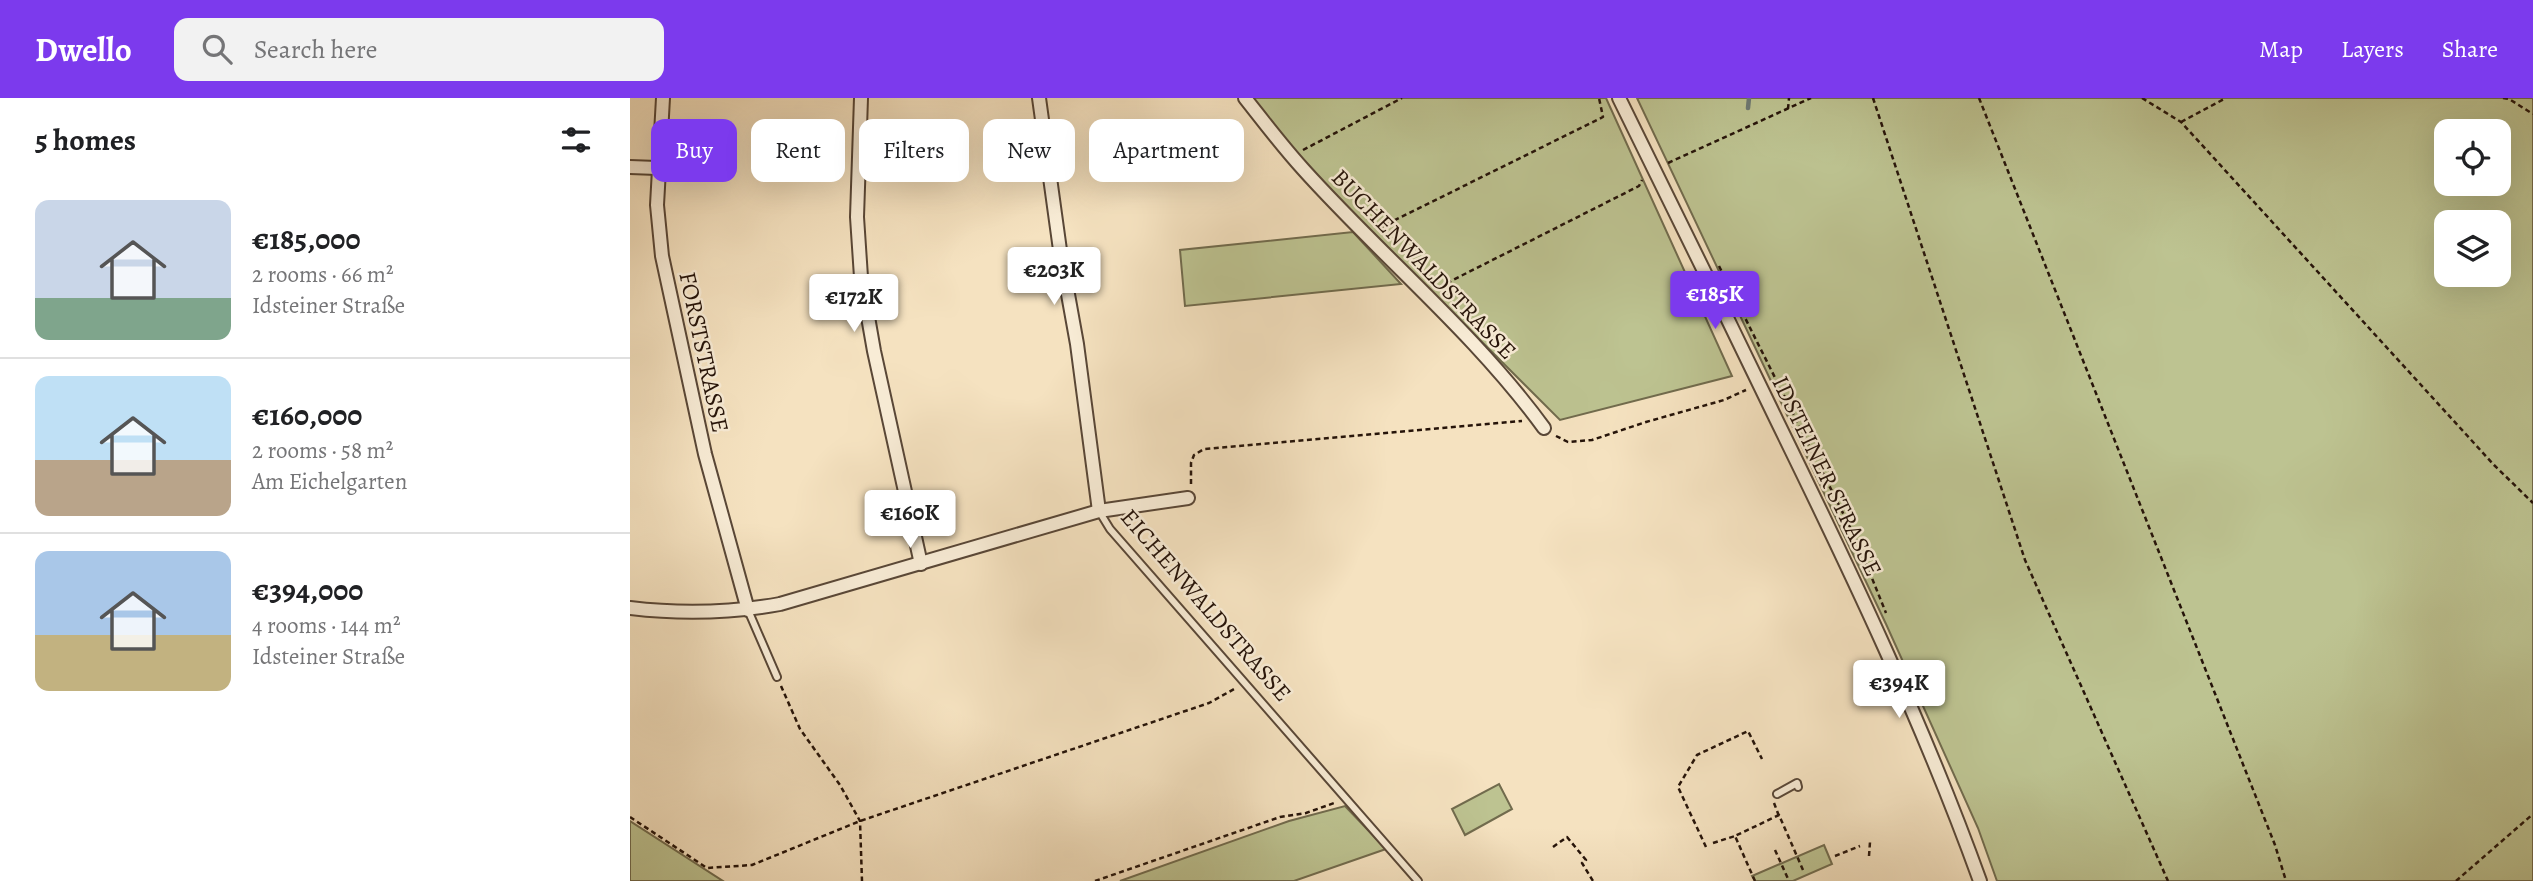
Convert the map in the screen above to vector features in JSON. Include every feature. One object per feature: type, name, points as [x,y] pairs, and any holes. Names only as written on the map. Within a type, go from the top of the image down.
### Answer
[{"type":"street","name":"FORSTSTRASSE","points":[[661,119],[663,98]]},
{"type":"street","points":[[861,98],[857,217],[861,277],[874,351],[921,564]]},
{"type":"street","name":"EICHENWALDSTRASSE","points":[[1039,98],[1060,250],[1077,344],[1099,512]]},
{"type":"street","name":"BUCHENWALDSTRASSE","points":[[1245,98],[1292,155],[1516,388],[1544,428]]},
{"type":"street","name":"IDSTEINER STRASSE","points":[[1619,98],[1840,550],[1903,687],[1980,881]]},
{"type":"street","points":[[630,167],[651,168]]},
{"type":"street","name":"FORSTSTRASSE","points":[[657,182],[662,256],[705,454],[748,610]]},
{"type":"street","points":[[630,608],[657,611],[748,610],[780,604],[1099,512],[1188,498]]},
{"type":"lane","name":"EICHENWALDSTRASSE","points":[[1099,512],[1110,529],[1418,881]]},
{"type":"lane","points":[[748,610],[777,677]]},
{"type":"lane","points":[[1774,796],[1797,783],[1798,787]]},
{"type":"path","points":[[1292,155],[1402,98]]},
{"type":"path","points":[[1367,233],[1603,117],[1599,98]]},
{"type":"path","points":[[1788,98],[1788,109]]},
{"type":"path","points":[[1654,169],[1811,98]]},
{"type":"path","points":[[1873,98],[2025,560],[2168,881]]},
{"type":"path","points":[[1979,98],[2275,845],[2286,881]]},
{"type":"path","points":[[2142,98],[2181,122],[2494,465],[2533,503]]},
{"type":"path","points":[[2181,122],[2226,98]]},
{"type":"path","points":[[2503,98],[2533,114]]},
{"type":"path","points":[[1428,294],[1639,186]]},
{"type":"path","points":[[1188,498],[1193,496],[1191,463],[1194,455],[1204,449],[1518,420],[1535,423],[1569,442],[1592,440],[1724,400],[1759,384]]},
{"type":"path","points":[[777,677],[800,729],[840,785],[860,821],[862,881]]},
{"type":"path","points":[[630,817],[707,868],[752,865],[860,821],[1209,703],[1245,683]]},
{"type":"path","points":[[1706,847],[1678,787],[1696,755],[1748,731],[1762,759]]},
{"type":"path","points":[[1774,796],[1779,816],[1803,870]]},
{"type":"path","points":[[1095,881],[1280,817],[1306,813],[1347,799]]},
{"type":"path","points":[[2456,881],[2533,814]]},
{"type":"path","points":[[1713,843],[1779,816]]},
{"type":"path","points":[[1735,836],[1755,881]]},
{"type":"path","points":[[1553,847],[1567,837],[1586,860],[1582,863],[1593,881]]},
{"type":"path","points":[[1869,856],[1870,842]]},
{"type":"path","points":[[1835,856],[1860,846]]},
{"type":"path","points":[[1775,850],[1789,881]]},
{"type":"green space","points":[[1253,98],[1606,98],[1732,376],[1560,420],[1304,164]]},
{"type":"green space","points":[[1637,98],[2533,98],[2533,881],[1997,881],[1978,828],[1886,624]]},
{"type":"green space","points":[[1353,232],[1401,284],[1185,306],[1180,250]]},
{"type":"green space","points":[[1499,784],[1512,809],[1465,835],[1452,809]]},
{"type":"green space","points":[[1345,806],[1386,849],[1294,881],[1120,881],[1289,821]]},
{"type":"green space","points":[[630,821],[723,881],[630,881]]},
{"type":"green space","points":[[1824,845],[1832,864],[1793,881],[1755,881],[1752,876]]},
{"type":"waterway","points":[[1748,108],[1749,98]]}]
